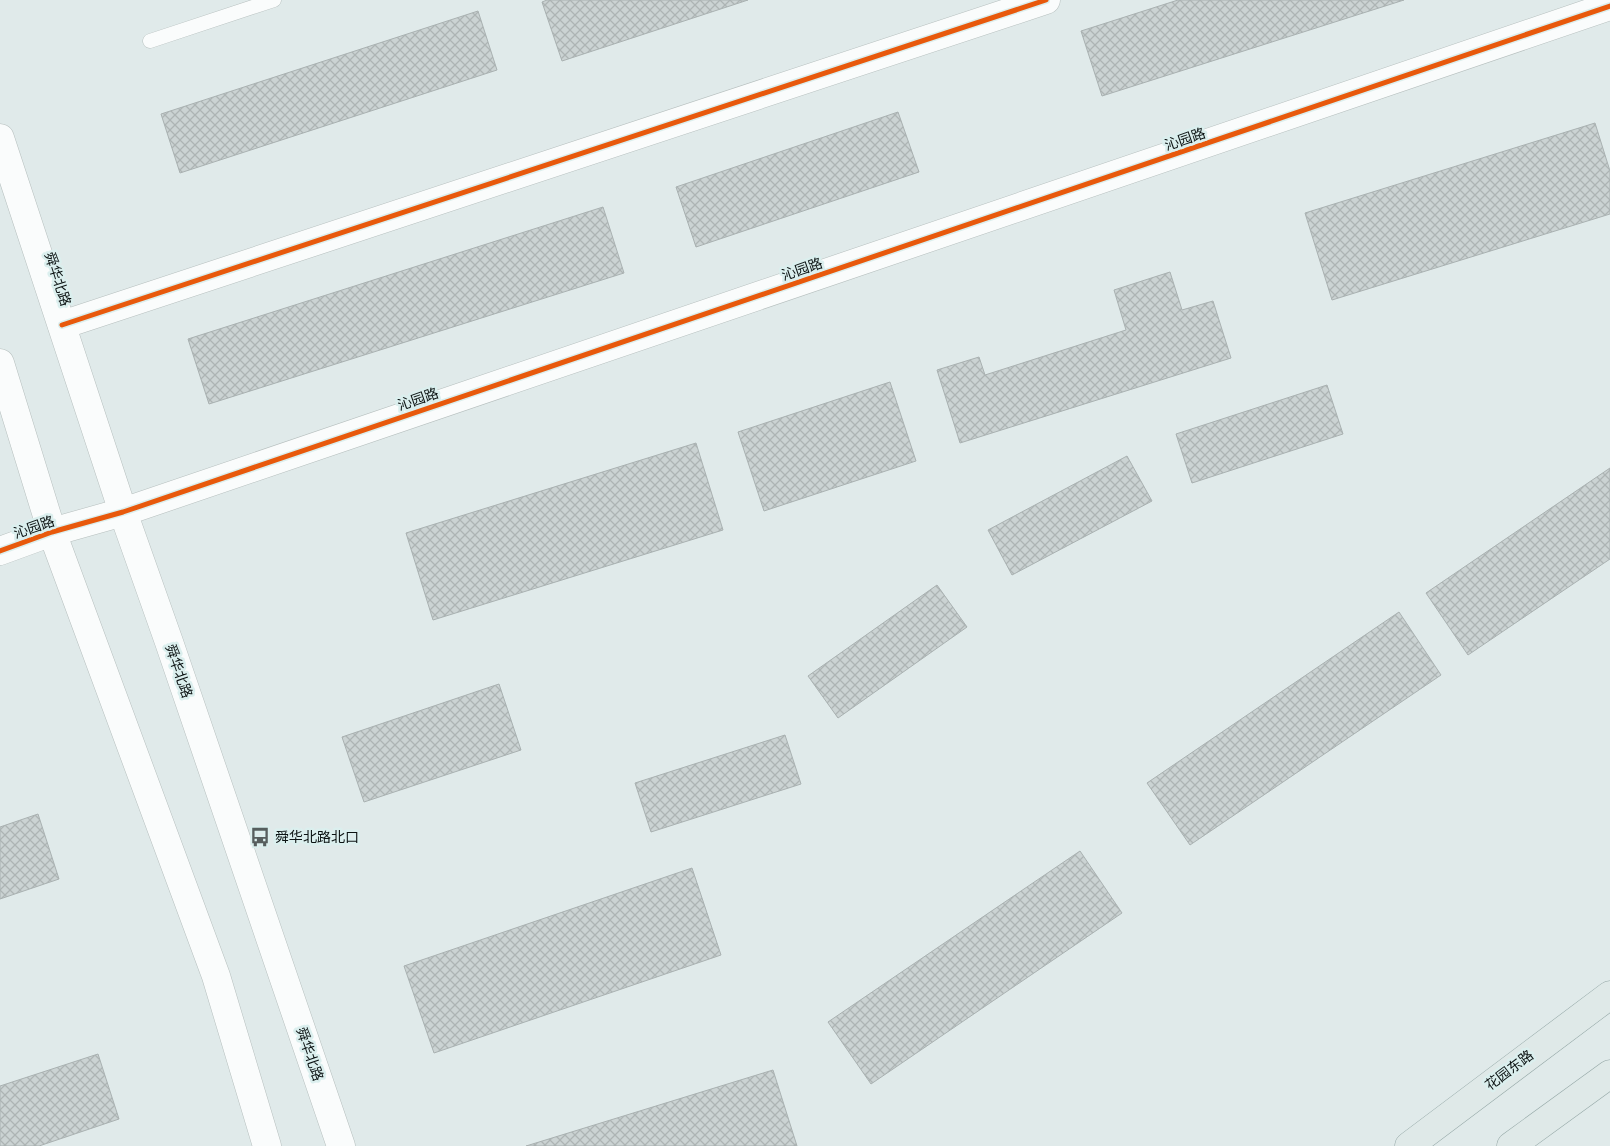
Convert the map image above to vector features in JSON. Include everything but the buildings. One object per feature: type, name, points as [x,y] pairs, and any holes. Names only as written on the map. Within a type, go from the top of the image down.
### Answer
[{"type":"main road","name":"花园东路","points":[[1409,1146],[1610,995]]},
{"type":"main road","points":[[1511,1146],[1610,1074]]},
{"type":"street","points":[[62,325],[979,10],[1046,0]]},
{"type":"street","name":"沁园路","points":[[0,551],[52,532],[123,512],[1610,6]]},
{"type":"street","name":"舜华北路","points":[[0,138],[123,512],[341,1146]]},
{"type":"street","points":[[0,363],[52,532],[216,976],[267,1146]]},
{"type":"lane","points":[[150,41],[274,0]]},
{"type":"cycle path","points":[[62,325],[1046,0]]},
{"type":"cycle path","points":[[0,551],[52,532],[123,512],[1610,6]]},
{"type":"place","name":"舜华北路北口","points":[[260,837]]}]
